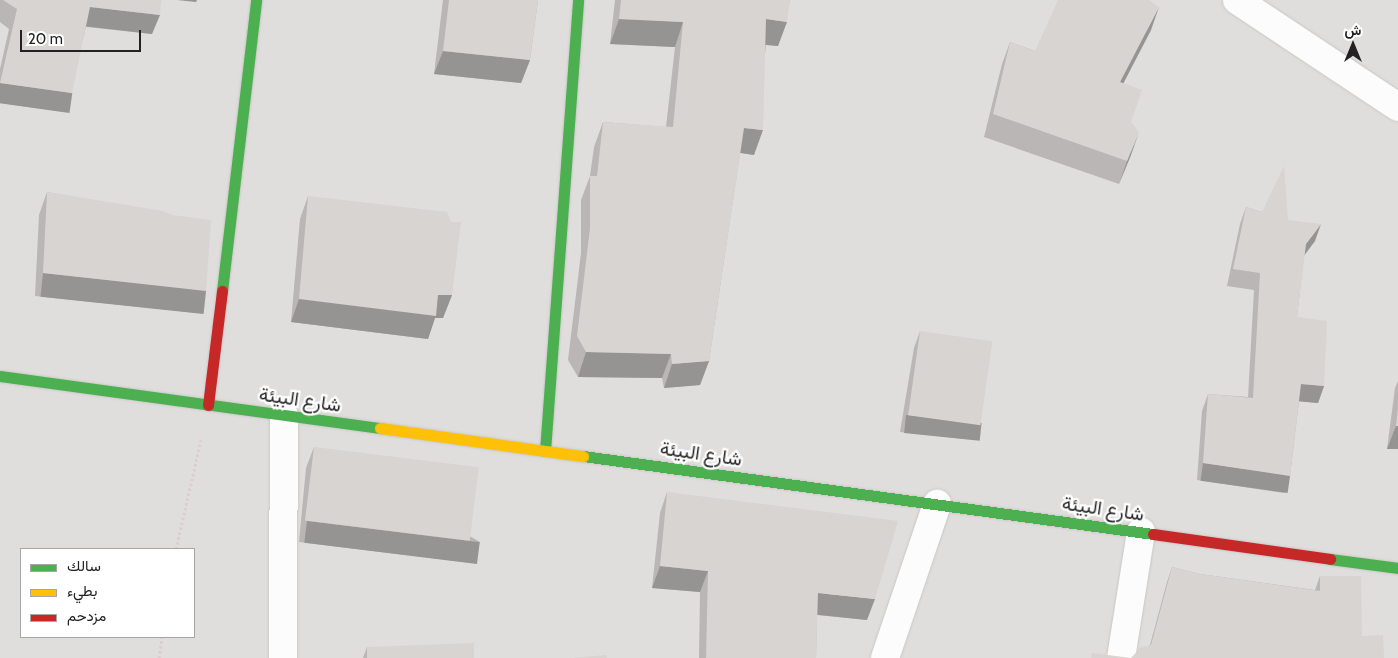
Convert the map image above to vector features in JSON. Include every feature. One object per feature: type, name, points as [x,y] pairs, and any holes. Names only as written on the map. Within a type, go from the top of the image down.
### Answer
[{"type":"street","points":[[208,405],[256,0]]},
{"type":"street","points":[[545,451],[578,0]]},
{"type":"street","points":[[1237,0],[1398,107]]},
{"type":"street","name":"شارع البيئة","points":[[0,376],[1398,568]]},
{"type":"street","points":[[283,658],[284,415]]},
{"type":"street","points":[[884,658],[938,504]]},
{"type":"street","points":[[1121,658],[1141,532]]},
{"type":"path","points":[[176,548],[208,405]]},
{"type":"path","points":[[159,658],[162,638]]},
{"type":"shaded area","points":[[0,0],[1398,0],[1398,658],[0,658]]},
{"type":"building","points":[[3,0],[161,0],[160,15],[90,7],[72,93],[0,83],[17,9]]},
{"type":"building","points":[[449,0],[538,0],[530,60],[443,51]]},
{"type":"building","points":[[621,0],[790,0],[787,22],[766,19],[763,130],[744,128],[709,361],[672,364],[671,354],[586,352],[577,336],[590,228],[590,176],[597,176],[603,122],[673,127],[683,22],[619,19]]},
{"type":"building","points":[[1058,0],[1149,0],[1159,7],[1120,82],[1142,90],[1131,122],[1139,132],[1127,161],[993,114],[1010,42],[1035,51]]},
{"type":"building","points":[[1284,166],[1288,220],[1321,224],[1306,244],[1297,317],[1327,321],[1324,386],[1301,384],[1290,476],[1203,463],[1208,394],[1253,398],[1260,273],[1233,269],[1246,207],[1262,212]]},
{"type":"building","points":[[47,192],[163,211],[172,215],[211,220],[206,291],[43,273]]},
{"type":"building","points":[[308,196],[447,212],[451,222],[461,222],[452,295],[438,295],[436,316],[299,299]]},
{"type":"building","points":[[920,331],[992,341],[980,425],[908,415]]},
{"type":"building","points":[[1398,408],[1398,426],[1396,426]]},
{"type":"building","points":[[314,447],[479,467],[470,541],[305,520]]},
{"type":"building","points":[[667,492],[898,521],[875,599],[818,593],[816,658],[706,658],[708,571],[660,566]]},
{"type":"building","points":[[1172,567],[1200,574],[1320,591],[1320,576],[1361,576],[1362,636],[1383,635],[1384,658],[1131,658],[1141,647],[1151,645]]},
{"type":"building","points":[[474,643],[474,658],[367,658],[367,647]]},
{"type":"building","points":[[1092,653],[1131,658],[1091,658]]},
{"type":"building","points":[[606,655],[607,658],[573,658]]},
{"type":"traffic: fast","points":[[222,291],[256,0]]},
{"type":"traffic: fast","points":[[545,451],[578,0]]},
{"type":"traffic: fast","points":[[0,376],[380,428]]},
{"type":"traffic: fast","points":[[583,456],[1153,534]]},
{"type":"traffic: fast","points":[[1330,559],[1398,568]]},
{"type":"traffic: slow","points":[[380,428],[583,456]]},
{"type":"traffic: jam","points":[[208,405],[222,291]]},
{"type":"traffic: jam","points":[[1153,534],[1330,559]]}]
